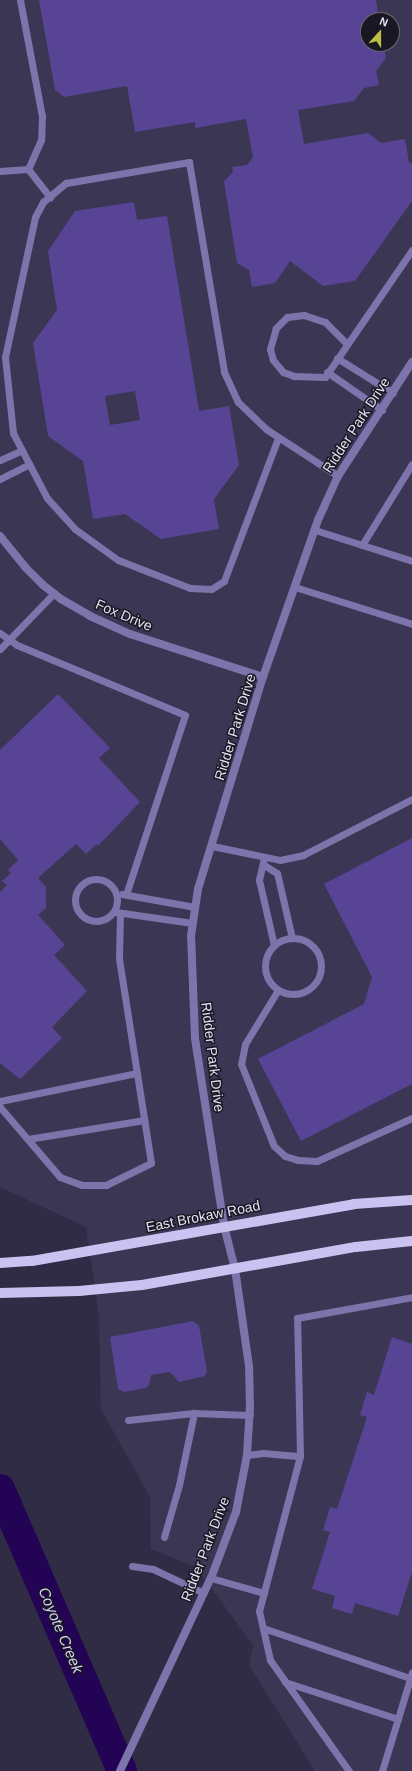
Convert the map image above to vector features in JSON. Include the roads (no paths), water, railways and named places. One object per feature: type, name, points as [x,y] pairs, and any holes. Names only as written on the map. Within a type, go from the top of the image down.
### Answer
[{"type":"main road","name":"East Brokaw Road","points":[[0,1263],[32,1261],[354,1204],[412,1200]]},
{"type":"main road","points":[[0,1293],[49,1292],[142,1285],[356,1247],[412,1241]]},
{"type":"street","name":"Ridder Park Drive","points":[[120,1771],[211,1578],[236,1512],[247,1455],[250,1415],[249,1366],[235,1269],[224,1226],[195,1038],[191,976],[192,923],[195,907],[212,846],[264,677],[314,530],[338,476],[412,362]]},
{"type":"street","name":"Fox Drive","points":[[0,536],[25,567],[54,593],[90,616],[130,634],[264,677]]},
{"type":"lane","points":[[20,0],[42,116],[41,140],[28,169]]},
{"type":"lane","points":[[278,438],[224,581],[211,589],[190,588],[118,560],[75,529],[47,498],[13,433],[5,357],[34,217],[50,197],[66,183],[189,162],[224,372],[238,402],[278,438],[338,476]]},
{"type":"lane","points":[[0,171],[28,169]]},
{"type":"lane","points":[[28,169],[50,197]]},
{"type":"lane","points":[[347,344],[325,322],[304,315],[287,317],[276,328],[270,349],[273,360],[283,372],[294,376],[308,378],[325,377],[412,250]]},
{"type":"lane","points":[[337,358],[393,393]]},
{"type":"lane","points":[[327,372],[382,410]]},
{"type":"lane","points":[[0,460],[22,450]]},
{"type":"lane","points":[[0,479],[29,464]]},
{"type":"lane","points":[[362,545],[412,464]]},
{"type":"lane","points":[[314,530],[412,561]]},
{"type":"lane","points":[[295,587],[412,624]]},
{"type":"lane","points":[[0,648],[54,593]]},
{"type":"lane","points":[[0,633],[8,640],[185,715],[126,894]]},
{"type":"lane","points":[[264,862],[303,855],[412,799]]},
{"type":"lane","points":[[212,846],[264,862],[277,873],[292,938]]},
{"type":"lane","points":[[264,862],[259,880],[274,945]]},
{"type":"lane","points":[[192,923],[117,913],[100,920],[85,918],[80,912],[76,898],[82,885],[95,879],[108,883],[116,892],[195,907]]},
{"type":"lane","points":[[0,1107],[60,1177],[82,1185],[106,1184],[151,1163],[119,958],[116,892]]},
{"type":"lane","points":[[292,938],[308,942],[316,949],[321,959],[321,970],[317,981],[310,988],[299,993],[288,994],[278,990],[270,982],[265,972],[265,961],[274,945],[292,938]]},
{"type":"lane","points":[[278,990],[245,1044],[241,1064],[274,1146],[285,1156],[298,1160],[317,1161],[412,1118]]},
{"type":"lane","points":[[0,1101],[137,1073]]},
{"type":"lane","points":[[28,1139],[144,1120]]},
{"type":"lane","points":[[349,1771],[270,1660],[259,1611],[300,1456],[297,1318],[412,1297]]},
{"type":"lane","points":[[128,1420],[194,1413],[250,1415]]},
{"type":"lane","points":[[164,1537],[179,1485],[194,1413]]},
{"type":"lane","points":[[247,1455],[263,1453],[300,1456]]},
{"type":"lane","points":[[132,1566],[153,1569],[204,1593]]},
{"type":"lane","points":[[211,1578],[264,1593]]},
{"type":"lane","points":[[263,1628],[411,1675],[382,1771]]},
{"type":"lane","points":[[285,1682],[398,1719]]},
{"type":"waterway","name":"Coyote Creek","points":[[0,1489],[122,1771]]}]
